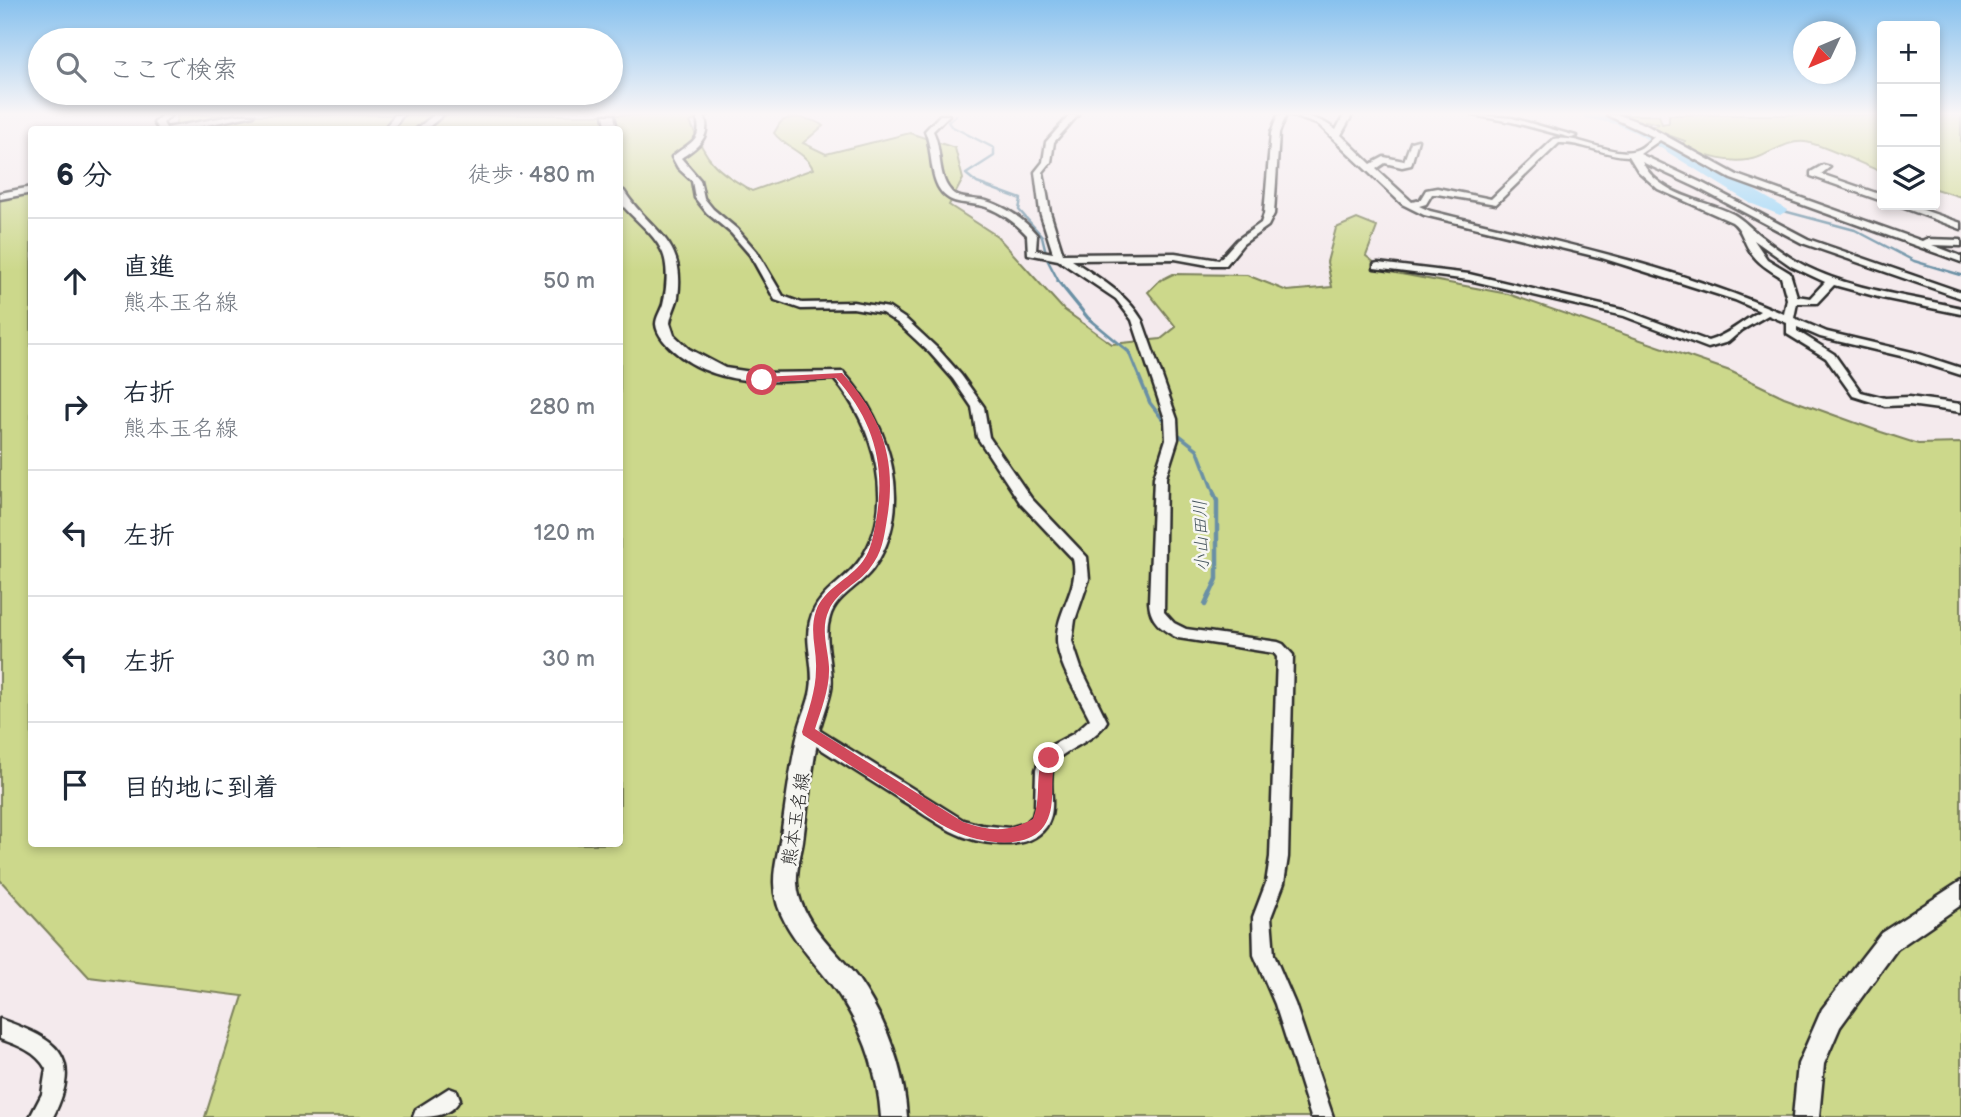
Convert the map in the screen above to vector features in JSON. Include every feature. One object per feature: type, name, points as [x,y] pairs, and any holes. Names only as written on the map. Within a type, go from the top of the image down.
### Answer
[{"type":"main road","name":"熊本玉名線","points":[[623,199],[627,208],[668,250],[671,274],[670,304],[663,321],[665,334],[674,344],[711,370],[733,377],[762,380],[838,375],[860,398],[876,433],[886,470],[885,498],[877,548],[864,567],[835,592],[823,608],[818,624],[823,667],[820,690],[808,732],[785,882],[789,906],[801,929],[850,989],[870,1025],[886,1069],[894,1102],[894,1117]]},
{"type":"main road","points":[[1806,1117],[1811,1064],[1831,1018],[1889,941],[1961,892]]},
{"type":"street","points":[[684,167],[696,180],[700,198],[706,206],[734,231],[754,254],[779,298],[801,306],[871,307],[885,310],[903,322],[957,377],[978,407],[984,437],[1035,513],[1080,558],[1083,566],[1083,585],[1065,624],[1063,644],[1099,721],[1078,740],[1066,744],[1049,758],[1045,768],[1044,810],[1038,823],[1021,833],[1004,837],[983,835],[958,826],[808,732]]},
{"type":"street","points":[[940,167],[944,189],[957,199],[988,205],[1016,218],[1032,235],[1031,252],[1056,258],[1108,255],[1135,258],[1189,257],[1207,264],[1222,263],[1240,242],[1265,224],[1269,214],[1272,167]]},
{"type":"street","points":[[1043,167],[1039,172],[1045,216],[1056,258],[1120,297],[1129,307],[1137,320],[1171,419],[1172,439],[1160,477],[1155,578],[1157,613],[1169,627],[1183,634],[1279,648],[1284,655],[1279,857],[1275,883],[1262,916],[1264,955],[1285,1004],[1322,1117]]},
{"type":"street","points":[[1410,205],[1423,202],[1429,192],[1437,191],[1493,202],[1530,167]]},
{"type":"street","points":[[1639,167],[1652,182],[1705,209],[1729,216],[1744,227],[1806,255],[1961,295]]},
{"type":"street","points":[[1658,167],[1701,186],[1806,255],[1833,279],[1961,311]]},
{"type":"street","points":[[1715,167],[1734,177],[1961,259]]},
{"type":"street","points":[[1826,167],[1814,174],[1877,196]]},
{"type":"street","points":[[1371,168],[1410,205],[1427,213],[1605,256],[1739,298],[1824,335],[1908,354],[1961,372]]},
{"type":"street","points":[[0,196],[28,191]]},
{"type":"street","points":[[1915,210],[1961,226]]},
{"type":"street","points":[[1744,227],[1761,262],[1786,275],[1792,299],[1791,332],[1830,356],[1857,394],[1885,402],[1909,401],[1961,408]]},
{"type":"street","points":[[1911,242],[1961,243]]},
{"type":"street","points":[[1378,266],[1469,277],[1614,311],[1708,345],[1724,340],[1738,328],[1769,310]]},
{"type":"street","points":[[1792,299],[1814,301],[1833,279]]},
{"type":"street","points":[[0,1029],[35,1041],[52,1055],[57,1077],[41,1117]]},
{"type":"street","points":[[424,1117],[449,1099]]},
{"type":"green space","points":[[623,167],[717,167],[752,191],[812,167],[960,167],[963,179],[949,205],[997,236],[1063,309],[1112,344],[1161,339],[1176,327],[1148,292],[1159,281],[1173,274],[1247,275],[1287,291],[1332,287],[1327,262],[1336,228],[1357,219],[1377,227],[1366,256],[1385,271],[1508,294],[1730,371],[1784,397],[1918,444],[1961,443],[1961,1117],[205,1117],[243,996],[89,977],[0,880],[0,198],[28,193],[28,847],[623,847]]},
{"type":"green space","points":[[1940,167],[1961,167],[1961,197],[1940,191]]},
{"type":"waterway","name":"小山田川","points":[[977,167],[966,174],[977,183],[1021,199],[1019,210],[1042,236],[1048,261],[1059,282]]},
{"type":"waterway","points":[[1702,167],[1756,200],[1780,210]]},
{"type":"waterway","points":[[1780,210],[1855,230],[1914,261],[1961,275]]},
{"type":"waterway","name":"小山田川","points":[[1058,281],[1088,318],[1129,352],[1150,403],[1167,425]]},
{"type":"waterway","name":"小山田川","points":[[1174,431],[1197,449],[1215,496]]},
{"type":"waterway","name":"小山田川","points":[[1205,605],[1217,579],[1217,501],[1214,494]]},
{"type":"route","points":[[762,380],[838,375],[860,398],[876,433],[886,470],[885,498],[877,548],[864,567],[835,592],[823,608],[818,624],[823,667],[820,690],[808,732],[958,826],[983,835],[1004,837],[1021,833],[1038,823],[1044,810],[1045,768],[1049,758]]}]
